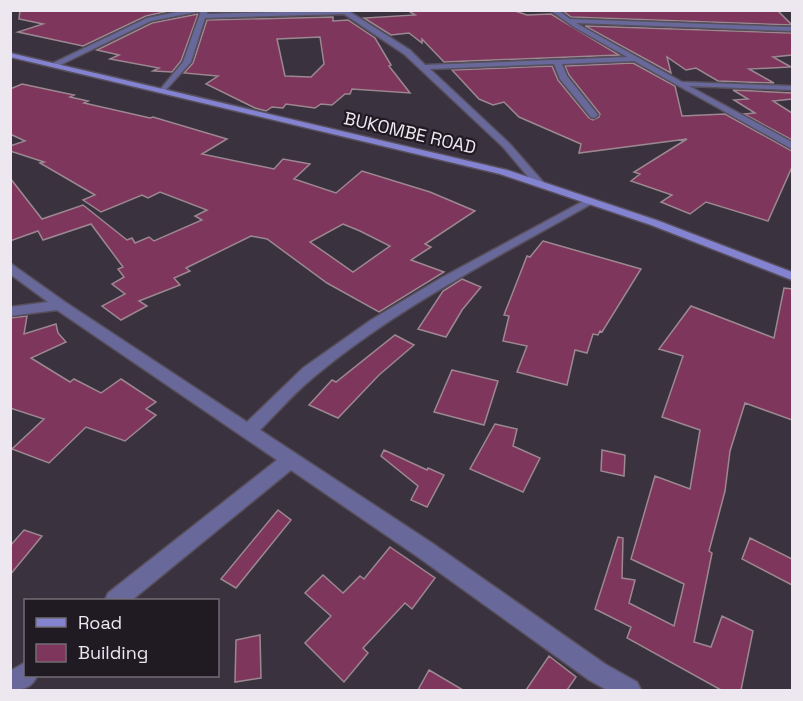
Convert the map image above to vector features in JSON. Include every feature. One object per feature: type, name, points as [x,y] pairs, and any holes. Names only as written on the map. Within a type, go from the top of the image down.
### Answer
[{"type":"main road","name":"BUKOMBE ROAD","points":[[10,55],[502,172],[655,223],[792,276]]},
{"type":"street","points":[[553,10],[568,21],[792,146]]},
{"type":"street","points":[[53,65],[149,19],[203,12],[343,11],[407,52],[499,138],[540,184]]},
{"type":"street","points":[[163,92],[187,62],[203,12]]},
{"type":"street","points":[[568,21],[792,29]]},
{"type":"street","points":[[424,67],[636,59]]},
{"type":"street","points":[[557,62],[563,76],[594,115]]},
{"type":"street","points":[[681,83],[792,88]]},
{"type":"street","points":[[247,432],[308,373],[383,319],[452,277],[589,201]]},
{"type":"street","points":[[10,267],[60,305],[289,461],[425,550],[597,672],[629,690]]},
{"type":"street","points":[[10,312],[60,305]]},
{"type":"street","points":[[117,599],[289,461]]},
{"type":"street","points":[[10,686],[24,676]]},
{"type":"building","points":[[20,10],[173,10],[146,16],[83,46],[18,32],[43,24],[19,19]]},
{"type":"building","points":[[407,10],[512,10],[527,15],[551,14],[619,55],[444,62],[422,39],[422,43],[409,33],[391,35],[364,18],[415,15]]},
{"type":"building","points":[[562,10],[777,10],[792,25],[571,17]]},
{"type":"building","points":[[198,14],[181,61],[172,72],[153,71],[159,68],[110,59],[119,55],[97,50],[152,23]]},
{"type":"building","points":[[333,17],[333,21],[348,20],[375,38],[391,65],[389,66],[410,93],[352,89],[350,94],[345,94],[332,105],[321,104],[315,108],[286,104],[283,108],[272,107],[266,111],[255,108],[206,84],[218,76],[184,73],[193,63],[207,20]],"holes":[[[320,37],[324,64],[311,77],[285,76],[277,39]]]},
{"type":"building","points":[[585,26],[792,33],[792,55],[773,57],[791,67],[749,69],[774,83],[718,81],[696,68],[686,70],[667,57],[671,73]]},
{"type":"building","points":[[633,63],[675,86],[682,116],[725,114],[792,151],[792,167],[768,221],[706,202],[690,214],[661,202],[672,195],[631,181],[640,174],[634,172],[687,139],[579,153],[581,144],[519,117],[504,102],[493,105],[479,99],[452,70],[552,66],[558,80],[593,120],[600,114],[569,75],[565,66]]},
{"type":"building","points":[[22,84],[74,95],[70,97],[88,101],[84,103],[153,117],[227,139],[202,154],[274,169],[283,159],[310,164],[294,179],[336,193],[362,171],[430,192],[475,211],[425,244],[431,247],[411,260],[444,272],[379,312],[327,283],[267,239],[251,236],[186,268],[190,271],[174,278],[180,285],[139,301],[147,306],[121,320],[102,306],[125,294],[112,284],[124,277],[118,269],[123,267],[91,224],[43,240],[38,231],[10,241],[10,178],[42,219],[83,205],[127,240],[132,238],[135,243],[149,237],[154,241],[202,220],[195,216],[207,210],[160,192],[148,198],[142,195],[101,212],[83,200],[95,195],[40,163],[44,162],[10,151],[10,146],[25,141],[10,134],[10,89]],"holes":[[[343,224],[390,246],[353,272],[310,242]]]},
{"type":"building","points":[[733,90],[792,93],[792,99],[773,101],[792,113],[792,140],[744,114],[755,113],[734,100],[748,99]]},
{"type":"building","points":[[543,241],[641,269],[602,332],[600,331],[598,335],[593,334],[587,353],[575,350],[567,385],[517,372],[527,346],[503,341],[509,316],[504,315],[527,256],[530,257]]},
{"type":"building","points":[[462,279],[481,287],[462,310],[446,337],[418,329],[443,291]]},
{"type":"building","points":[[784,288],[792,289],[792,420],[745,403],[730,451],[725,491],[709,551],[712,553],[694,642],[711,647],[722,616],[753,631],[741,690],[721,690],[627,638],[631,627],[595,609],[618,537],[623,538],[622,578],[635,580],[629,603],[674,626],[684,584],[631,559],[655,476],[690,489],[700,430],[662,417],[683,356],[659,349],[691,306],[774,338]]},
{"type":"building","points":[[27,316],[24,334],[56,324],[58,333],[66,342],[31,358],[70,382],[74,379],[101,393],[121,379],[156,402],[146,409],[156,415],[125,441],[86,427],[49,463],[12,449],[44,419],[10,408],[10,318]]},
{"type":"building","points":[[395,335],[414,345],[379,375],[338,418],[309,405],[332,380],[336,382]]},
{"type":"building","points":[[452,370],[498,381],[484,425],[434,412]]},
{"type":"building","points":[[495,424],[517,429],[513,446],[540,458],[523,492],[470,469]]},
{"type":"building","points":[[384,450],[427,470],[428,468],[444,475],[427,507],[411,500],[418,486],[381,456]]},
{"type":"building","points":[[602,450],[625,455],[624,476],[601,471]]},
{"type":"building","points":[[278,510],[291,520],[236,588],[221,579]]},
{"type":"building","points":[[24,530],[42,536],[10,575],[10,546]]},
{"type":"building","points":[[750,538],[792,559],[792,585],[742,559]]},
{"type":"building","points":[[390,547],[435,578],[412,609],[405,603],[363,648],[368,653],[344,682],[305,643],[331,616],[305,593],[323,575],[343,593],[360,576],[364,579]]},
{"type":"building","points":[[260,635],[261,678],[235,682],[236,640]]},
{"type":"building","points":[[549,656],[576,677],[567,690],[526,690]]},
{"type":"building","points":[[429,670],[463,690],[418,690]]}]
